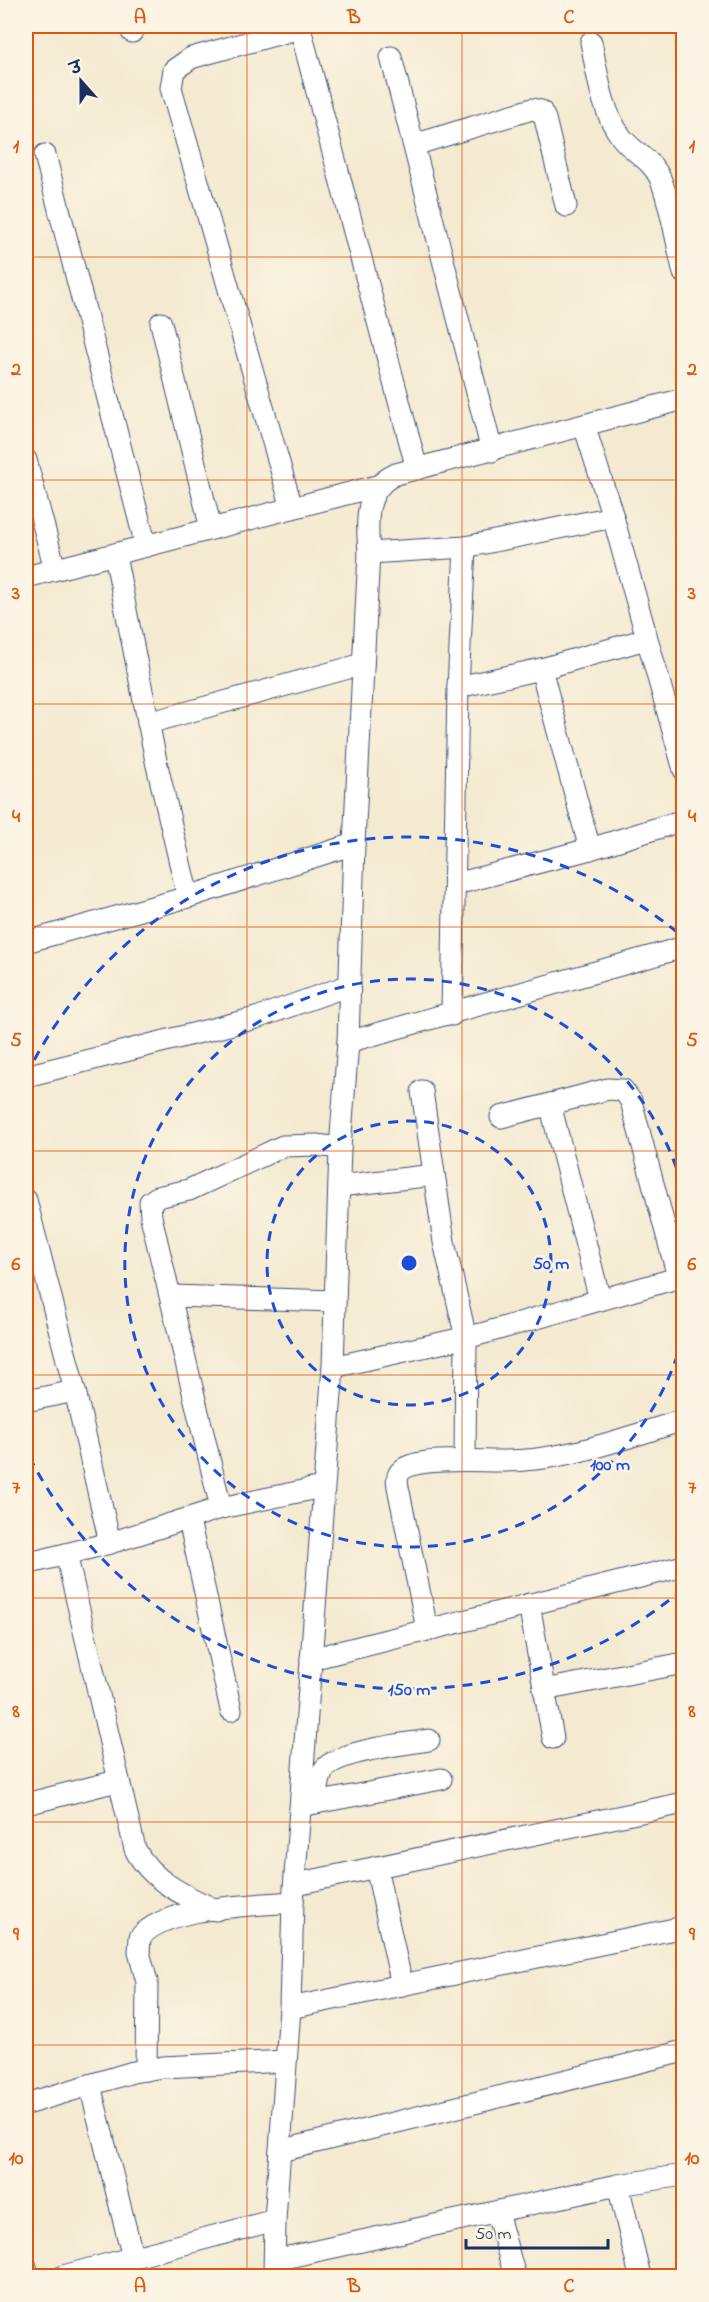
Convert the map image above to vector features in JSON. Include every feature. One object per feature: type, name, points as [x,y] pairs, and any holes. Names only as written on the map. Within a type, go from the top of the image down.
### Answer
[{"type":"street","points":[[292,508],[171,88],[174,70],[190,58],[301,27],[417,469]]},
{"type":"street","points":[[591,42],[605,108],[614,127],[624,141],[650,163],[660,179],[684,273]]},
{"type":"street","points":[[391,57],[492,451]]},
{"type":"street","points":[[414,145],[532,109],[541,111],[545,119],[566,206]]},
{"type":"street","points":[[45,155],[146,546]]},
{"type":"street","points":[[161,323],[212,529]]},
{"type":"street","points":[[26,577],[377,486],[396,474],[492,451],[684,399]]},
{"type":"street","points":[[584,425],[684,770]]},
{"type":"street","points":[[26,460],[55,569]]},
{"type":"street","points":[[377,486],[368,519],[369,554],[354,844],[348,1042],[340,1148],[333,1367],[322,1487],[311,1659],[309,1804],[294,1893],[290,2008],[275,2220],[275,2268],[497,2212],[618,2185],[684,2175]]},
{"type":"street","points":[[369,554],[465,547],[612,517]]},
{"type":"street","points":[[452,1015],[458,687],[465,547]]},
{"type":"street","points":[[115,555],[148,723],[188,897]]},
{"type":"street","points":[[458,687],[541,669],[646,639]]},
{"type":"street","points":[[148,723],[363,664]]},
{"type":"street","points":[[541,669],[590,849]]},
{"type":"street","points":[[456,885],[590,849],[684,820]]},
{"type":"street","points":[[26,942],[188,897],[354,844]]},
{"type":"street","points":[[348,1042],[452,1015],[684,947]]},
{"type":"street","points":[[26,1076],[256,1018],[350,985]]},
{"type":"street","points":[[333,1367],[466,1338],[681,1276],[627,1095],[616,1088],[501,1117]]},
{"type":"street","points":[[422,1091],[449,1269],[466,1338],[465,1459]]},
{"type":"street","points":[[550,1104],[600,1300]]},
{"type":"street","points":[[221,1508],[150,1206],[153,1199],[189,1190],[283,1146],[316,1145],[340,1148]]},
{"type":"street","points":[[339,1186],[434,1175]]},
{"type":"street","points":[[26,1200],[75,1391],[110,1543]]},
{"type":"street","points":[[171,1296],[335,1301]]},
{"type":"street","points":[[26,1401],[75,1391]]},
{"type":"street","points":[[427,1629],[397,1479],[402,1470],[413,1466],[465,1459],[541,1460],[684,1420]]},
{"type":"street","points":[[26,1564],[110,1543],[189,1520],[221,1508],[322,1487]]},
{"type":"street","points":[[189,1520],[231,1710]]},
{"type":"street","points":[[66,1554],[117,1781],[128,1825],[141,1861],[168,1885],[216,1910]]},
{"type":"street","points":[[311,1659],[684,1566]]},
{"type":"street","points":[[528,1604],[553,1738]]},
{"type":"street","points":[[544,1690],[684,1663]]},
{"type":"street","points":[[309,1804],[324,1769],[332,1762],[358,1754],[429,1740]]},
{"type":"street","points":[[309,1804],[441,1779]]},
{"type":"street","points":[[26,1803],[117,1781]]},
{"type":"street","points":[[147,2070],[147,1982],[139,1952],[140,1937],[150,1928],[181,1915],[294,1893],[376,1867],[684,1803]]},
{"type":"street","points":[[376,1867],[402,1985]]},
{"type":"street","points":[[290,2008],[684,1927]]},
{"type":"street","points":[[280,2151],[684,2051]]},
{"type":"street","points":[[26,2104],[147,2070],[286,2061]]},
{"type":"street","points":[[90,2085],[133,2258]]},
{"type":"street","points":[[618,2185],[640,2277]]},
{"type":"street","points":[[497,2212],[515,2277]]},
{"type":"street","points":[[63,2277],[275,2220]]},
{"type":"street","points":[[26,2267],[28,2277]]}]
